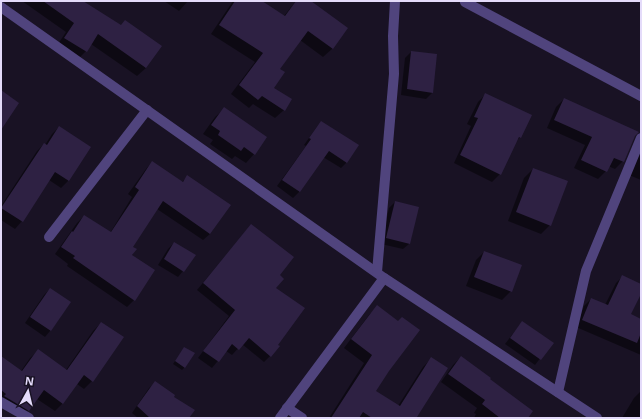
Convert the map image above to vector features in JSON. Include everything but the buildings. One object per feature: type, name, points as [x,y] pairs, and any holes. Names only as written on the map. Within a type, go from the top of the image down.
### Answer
[{"type":"street","points":[[280,418],[380,275],[394,74],[393,36],[395,1]]},
{"type":"street","points":[[465,1],[641,96]]},
{"type":"street","points":[[1,8],[380,275],[598,418]]},
{"type":"street","points":[[49,237],[147,110]]},
{"type":"street","points":[[558,392],[586,271],[641,138]]},
{"type":"street","points":[[1,402],[29,418]]},
{"type":"street","points":[[287,408],[302,418]]}]
